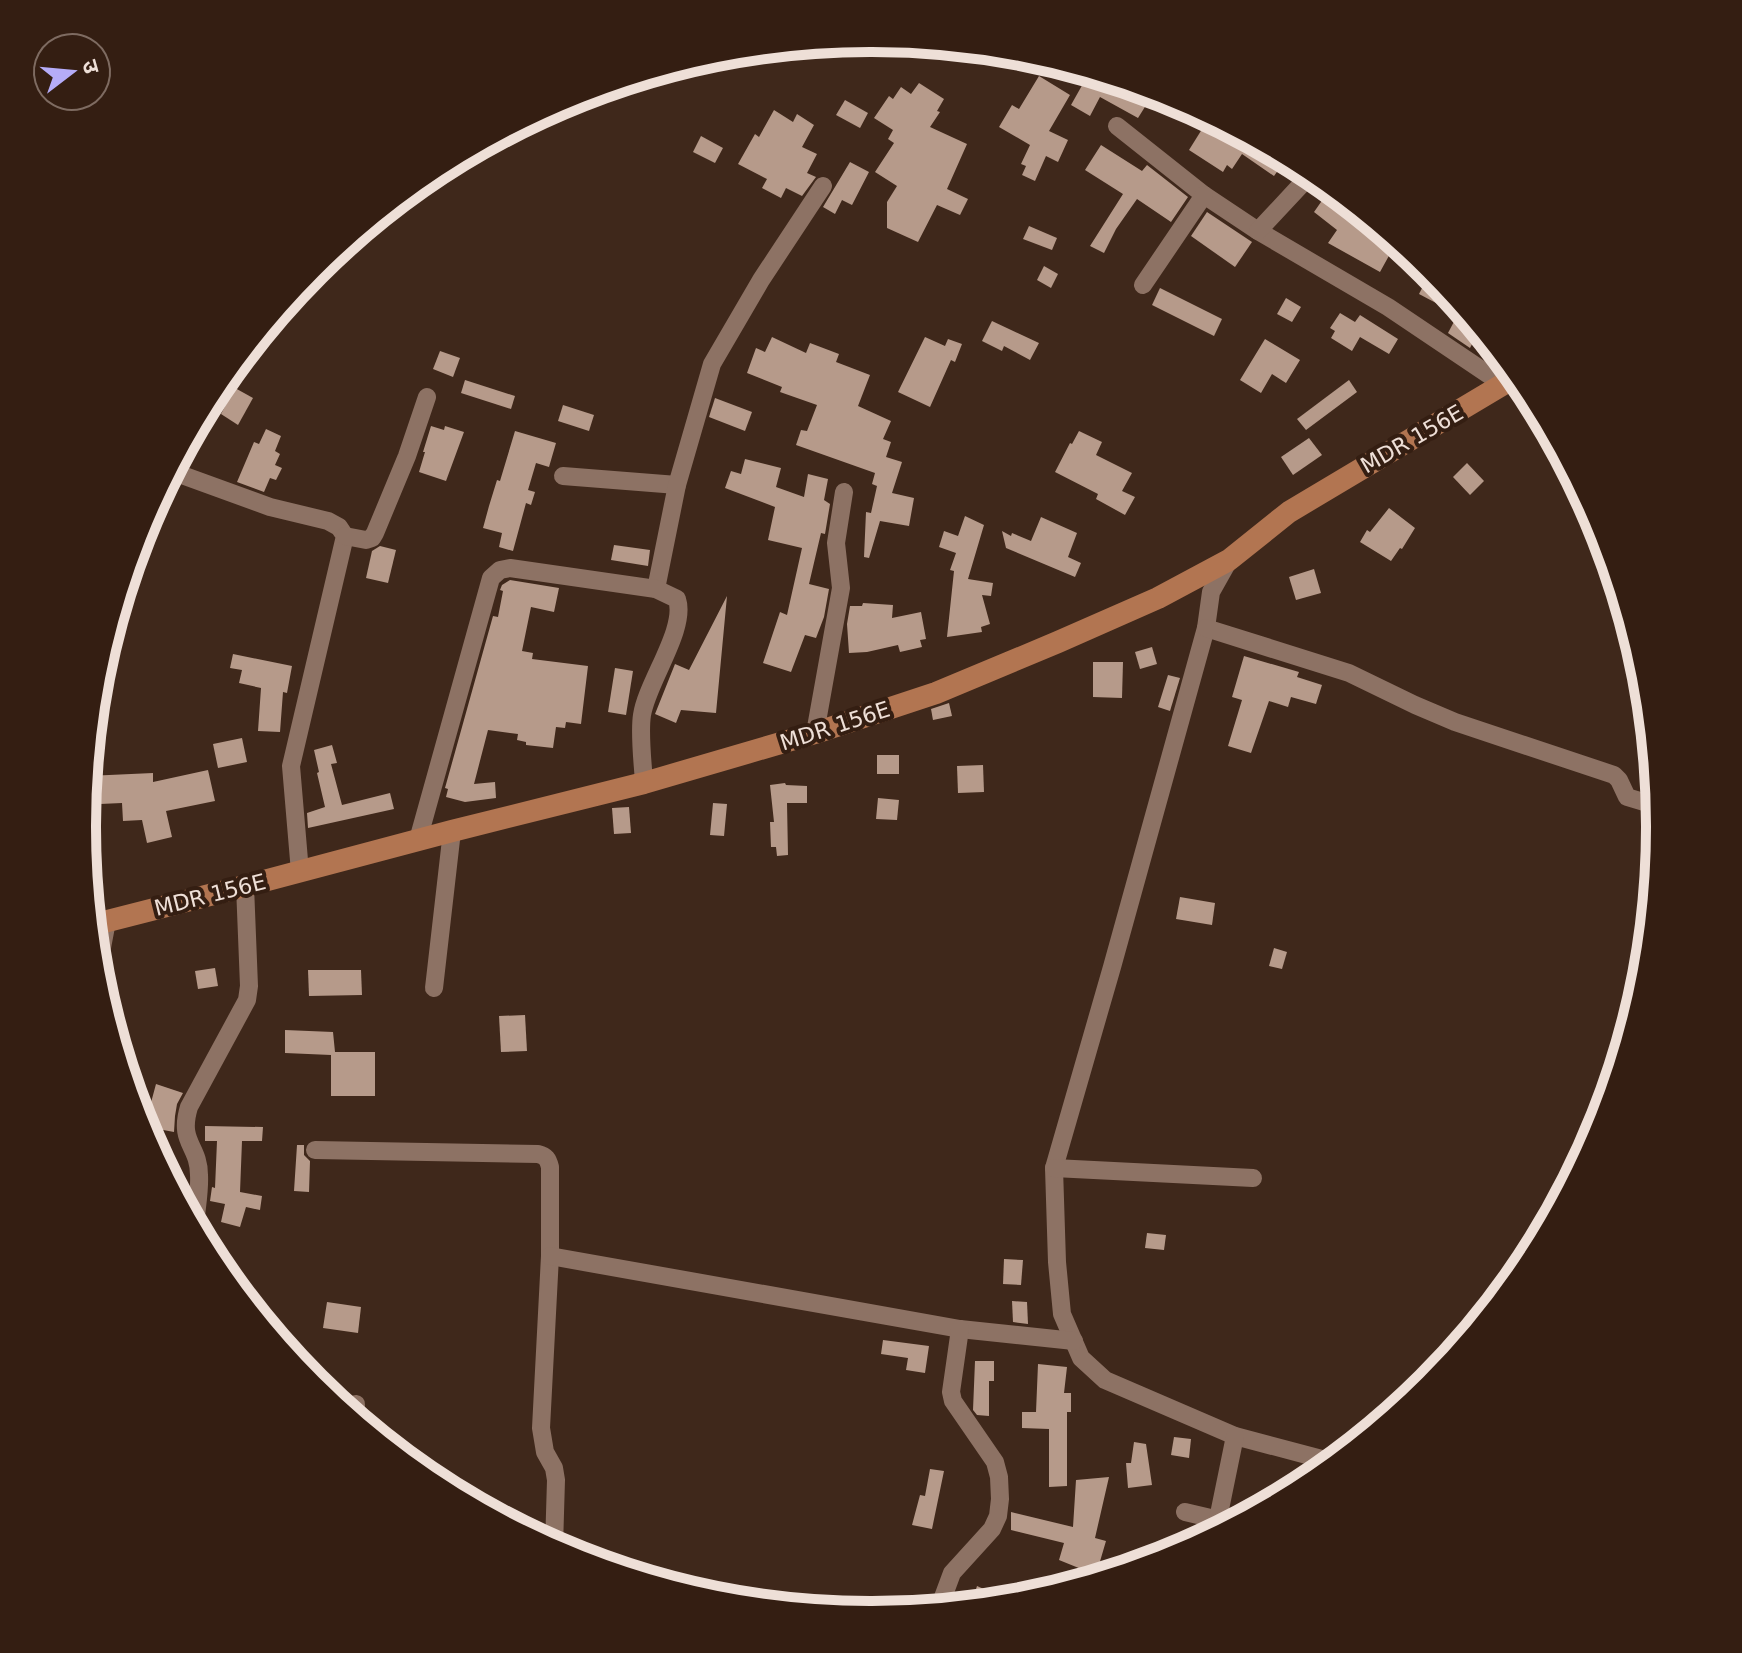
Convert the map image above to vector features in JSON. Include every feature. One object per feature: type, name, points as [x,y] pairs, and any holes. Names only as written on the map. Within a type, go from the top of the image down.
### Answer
[{"type":"main road","name":"MDR 156E","points":[[102,922],[644,783],[815,733],[936,693],[1158,598],[1229,560],[1289,512],[1505,383]]},
{"type":"street","points":[[1117,126],[1204,195],[1258,231],[1498,373]]},
{"type":"street","points":[[1258,231],[1302,184]]},
{"type":"street","points":[[656,589],[677,485],[712,364],[761,280],[823,186]]},
{"type":"street","points":[[1143,285],[1204,195]]},
{"type":"street","points":[[181,475],[270,507],[328,521],[339,527],[345,536],[366,540],[375,533],[427,397]]},
{"type":"street","points":[[563,476],[677,485]]},
{"type":"street","points":[[815,733],[841,588],[836,543],[844,492]]},
{"type":"street","points":[[300,872],[291,766],[345,536]]},
{"type":"street","points":[[1229,560],[1211,592],[1206,628],[1054,1168],[1062,1314],[1081,1358],[1105,1380],[1235,1436],[1318,1458]]},
{"type":"street","points":[[418,840],[491,578],[500,570],[510,568],[656,589],[677,599],[680,608],[678,623],[647,695],[641,717],[644,783]]},
{"type":"street","points":[[1206,628],[1349,673],[1455,722],[1614,775],[1627,797],[1645,802]]},
{"type":"street","points":[[434,988],[452,831]]},
{"type":"street","points":[[196,1207],[197,1160],[187,1140],[184,1122],[189,1107],[247,1000],[249,971],[245,886]]},
{"type":"street","points":[[315,1150],[544,1156],[550,1167],[550,1256],[541,1428],[545,1452],[554,1468],[556,1480],[554,1533]]},
{"type":"street","points":[[1054,1168],[1253,1178]]},
{"type":"street","points":[[550,1256],[960,1329],[1074,1341]]},
{"type":"street","points":[[943,1597],[952,1573],[992,1529],[998,1516],[1000,1499],[995,1462],[953,1401],[951,1392],[960,1329]]},
{"type":"street","points":[[1226,1515],[1235,1436]]},
{"type":"street","points":[[1185,1512],[1217,1519]]},
{"type":"building","points":[[1039,76],[1070,95],[1049,131],[1068,140],[1058,162],[1046,156],[1035,181],[1022,175],[1026,166],[1021,164],[1030,145],[999,127],[1012,105],[1019,109]]},
{"type":"building","points":[[1084,82],[1147,103],[1138,118],[1100,97],[1090,116],[1071,105]]},
{"type":"building","points":[[919,83],[944,99],[930,127],[967,144],[947,189],[968,199],[960,215],[937,205],[918,242],[887,228],[887,202],[897,186],[875,172],[894,143],[888,139],[893,130],[874,118],[889,96],[893,99],[901,87],[911,94]]},
{"type":"building","points":[[845,100],[868,113],[860,128],[836,115]]},
{"type":"building","points":[[774,110],[793,122],[797,114],[814,125],[802,147],[817,154],[807,173],[816,177],[802,196],[786,188],[781,198],[762,188],[767,179],[738,164],[755,134],[759,137]]},
{"type":"building","points":[[1203,127],[1279,169],[1274,176],[1242,154],[1232,169],[1227,165],[1223,172],[1189,150]]},
{"type":"building","points":[[701,136],[723,148],[715,163],[693,152]]},
{"type":"building","points":[[1101,145],[1142,171],[1147,165],[1188,197],[1171,222],[1137,199],[1104,253],[1090,246],[1123,194],[1085,170]]},
{"type":"building","points":[[850,162],[869,172],[852,205],[842,200],[835,214],[823,207]]},
{"type":"building","points":[[1323,199],[1382,244],[1391,252],[1380,272],[1328,243],[1337,230],[1314,212]]},
{"type":"building","points":[[1207,212],[1252,242],[1235,267],[1191,236]]},
{"type":"building","points":[[1029,226],[1057,238],[1052,250],[1023,239]]},
{"type":"building","points":[[1044,266],[1058,274],[1051,288],[1037,280]]},
{"type":"building","points":[[1424,284],[1446,308],[1419,294]]},
{"type":"building","points":[[1160,288],[1222,319],[1214,336],[1152,305]]},
{"type":"building","points":[[1286,298],[1301,307],[1292,322],[1277,314]]},
{"type":"building","points":[[1340,313],[1355,322],[1360,315],[1398,339],[1389,354],[1360,337],[1352,351],[1331,338],[1335,331],[1330,328]]},
{"type":"building","points":[[1455,319],[1474,341],[1470,348],[1448,333]]},
{"type":"building","points":[[992,321],[1039,343],[1030,360],[1004,346],[1002,351],[982,341]]},
{"type":"building","points":[[772,337],[806,353],[810,343],[839,354],[836,362],[870,375],[858,406],[891,421],[883,439],[891,442],[886,457],[902,462],[892,493],[914,498],[909,526],[880,521],[869,558],[864,557],[866,512],[871,513],[877,486],[872,484],[875,473],[796,445],[801,430],[807,431],[817,405],[780,392],[782,387],[747,373],[756,348],[765,352]]},
{"type":"building","points":[[925,337],[945,346],[948,339],[962,344],[955,362],[951,360],[930,407],[898,392]]},
{"type":"building","points":[[1265,339],[1300,360],[1286,383],[1272,374],[1261,393],[1240,380]]},
{"type":"building","points":[[440,351],[460,358],[453,377],[433,369]]},
{"type":"building","points":[[465,380],[515,396],[511,409],[461,393]]},
{"type":"building","points":[[1349,380],[1357,392],[1306,430],[1297,419]]},
{"type":"building","points":[[235,388],[253,398],[238,425],[221,414]]},
{"type":"building","points":[[715,398],[752,412],[745,431],[709,417]]},
{"type":"building","points":[[563,405],[594,415],[589,431],[558,421]]},
{"type":"building","points":[[431,426],[444,430],[445,426],[464,432],[446,481],[419,472]]},
{"type":"building","points":[[266,429],[281,436],[275,451],[280,454],[275,465],[282,468],[276,480],[270,478],[264,492],[237,482],[254,442],[259,444]]},
{"type":"building","points":[[515,431],[556,443],[549,467],[536,463],[528,490],[535,492],[531,505],[526,503],[513,551],[499,547],[502,533],[483,528]]},
{"type":"building","points":[[1079,431],[1102,442],[1096,455],[1132,473],[1122,491],[1135,497],[1125,515],[1096,499],[1098,494],[1055,472]]},
{"type":"building","points":[[1309,438],[1322,455],[1293,475],[1281,457]]},
{"type":"building","points":[[745,459],[781,468],[776,487],[804,497],[808,474],[828,479],[824,500],[830,504],[825,534],[821,533],[809,584],[829,589],[824,617],[816,638],[805,635],[791,672],[763,663],[780,612],[787,615],[802,548],[768,540],[775,507],[725,488],[731,471],[741,474]]},
{"type":"building","points":[[1467,463],[1484,481],[1470,495],[1453,477]]},
{"type":"building","points":[[1389,508],[1415,528],[1391,561],[1360,542],[1367,530],[1370,532]]},
{"type":"building","points":[[965,516],[984,525],[968,579],[993,583],[991,596],[982,595],[990,624],[981,627],[982,632],[947,637],[954,571],[950,570],[956,553],[939,547],[944,531],[958,536]]},
{"type":"building","points":[[1041,517],[1077,533],[1068,557],[1081,563],[1075,577],[1006,548],[1002,531],[1031,541]]},
{"type":"building","points":[[614,545],[650,550],[648,566],[611,560]]},
{"type":"building","points":[[380,546],[396,550],[388,583],[366,578],[372,551]]},
{"type":"building","points":[[1314,569],[1321,593],[1296,600],[1289,577]]},
{"type":"building","points":[[510,580],[559,588],[554,612],[531,607],[522,651],[533,653],[532,659],[588,666],[581,724],[566,722],[565,728],[556,727],[553,748],[526,745],[526,742],[517,740],[518,734],[488,730],[474,784],[495,782],[496,798],[465,802],[446,797],[448,789],[445,788],[493,616],[498,617],[503,591],[500,590]]},
{"type":"building","points":[[727,596],[716,713],[681,710],[676,723],[655,714],[675,664],[689,670]]},
{"type":"building","points":[[863,603],[893,605],[892,618],[921,612],[926,639],[920,640],[922,647],[900,652],[898,645],[849,653],[847,624],[850,606],[862,606]]},
{"type":"building","points":[[1152,647],[1157,664],[1140,669],[1135,652]]},
{"type":"building","points":[[233,654],[292,666],[287,693],[283,692],[280,732],[258,731],[261,688],[239,683],[242,670],[230,668]]},
{"type":"building","points":[[1244,656],[1299,672],[1297,677],[1322,685],[1316,704],[1291,697],[1288,707],[1269,701],[1251,753],[1228,746],[1242,700],[1232,697]]},
{"type":"building","points":[[1093,662],[1123,662],[1122,698],[1093,697]]},
{"type":"building","points":[[615,668],[633,671],[626,715],[608,712]]},
{"type":"building","points":[[1168,675],[1180,678],[1170,711],[1158,707]]},
{"type":"building","points":[[949,703],[952,716],[933,720],[931,709]]},
{"type":"building","points":[[242,738],[247,762],[218,768],[213,744]]},
{"type":"building","points":[[332,745],[337,763],[331,764],[342,805],[390,793],[394,809],[308,828],[307,813],[325,807],[314,750]]},
{"type":"building","points":[[877,755],[899,755],[899,774],[877,774]]},
{"type":"building","points":[[983,765],[984,792],[958,793],[957,766]]},
{"type":"building","points":[[208,770],[215,801],[166,811],[172,837],[147,843],[142,820],[123,821],[122,803],[100,804],[98,775],[153,773],[153,782]]},
{"type":"building","points":[[785,783],[807,786],[807,803],[787,803],[788,855],[777,856],[776,847],[771,847],[770,822],[774,822],[770,785]]},
{"type":"building","points":[[878,798],[899,800],[897,820],[876,819]]},
{"type":"building","points":[[713,803],[727,804],[724,836],[710,835]]},
{"type":"building","points":[[629,807],[631,833],[614,834],[612,808]]},
{"type":"building","points":[[1180,897],[1215,903],[1212,925],[1176,919]]},
{"type":"building","points":[[1274,948],[1287,952],[1282,969],[1269,966]]},
{"type":"building","points":[[215,968],[218,986],[198,989],[195,971]]},
{"type":"building","points":[[308,970],[361,970],[362,995],[309,996]]},
{"type":"building","points":[[525,1015],[527,1051],[501,1052],[499,1016]]},
{"type":"building","points":[[285,1030],[333,1032],[335,1052],[375,1052],[375,1096],[331,1096],[331,1055],[285,1053]]},
{"type":"building","points":[[156,1084],[183,1093],[177,1104],[174,1132],[158,1129],[150,1108]]},
{"type":"building","points":[[205,1126],[263,1127],[262,1141],[242,1141],[240,1192],[262,1196],[260,1210],[246,1207],[240,1227],[221,1222],[225,1204],[210,1201],[212,1187],[215,1188],[217,1141],[205,1141]]},
{"type":"building","points":[[297,1145],[304,1145],[304,1155],[310,1161],[309,1192],[294,1191]]},
{"type":"building","points":[[1147,1233],[1166,1235],[1164,1250],[1145,1248]]},
{"type":"building","points":[[1004,1259],[1023,1260],[1021,1285],[1003,1284]]},
{"type":"building","points":[[1012,1301],[1027,1302],[1028,1324],[1013,1322]]},
{"type":"building","points":[[327,1302],[361,1307],[358,1333],[323,1328]]},
{"type":"building","points":[[883,1340],[929,1346],[925,1373],[906,1370],[908,1358],[881,1354]]},
{"type":"building","points":[[975,1361],[994,1361],[994,1381],[989,1381],[989,1416],[977,1415],[973,1410]]},
{"type":"building","points":[[1038,1364],[1067,1367],[1064,1393],[1071,1393],[1071,1412],[1067,1412],[1067,1486],[1049,1487],[1049,1429],[1022,1428],[1022,1412],[1036,1412]]},
{"type":"building","points":[[1174,1437],[1191,1439],[1189,1458],[1171,1455]]},
{"type":"building","points":[[1134,1442],[1146,1444],[1152,1485],[1128,1488],[1126,1463],[1131,1463]]},
{"type":"building","points":[[930,1469],[944,1471],[932,1529],[912,1525],[920,1495],[925,1496]]},
{"type":"building","points":[[1109,1477],[1095,1538],[1106,1541],[1098,1567],[1085,1571],[1059,1560],[1064,1543],[1011,1530],[1011,1512],[1073,1527],[1076,1480]]},
{"type":"building","points":[[977,1586],[989,1591],[975,1594]]}]
